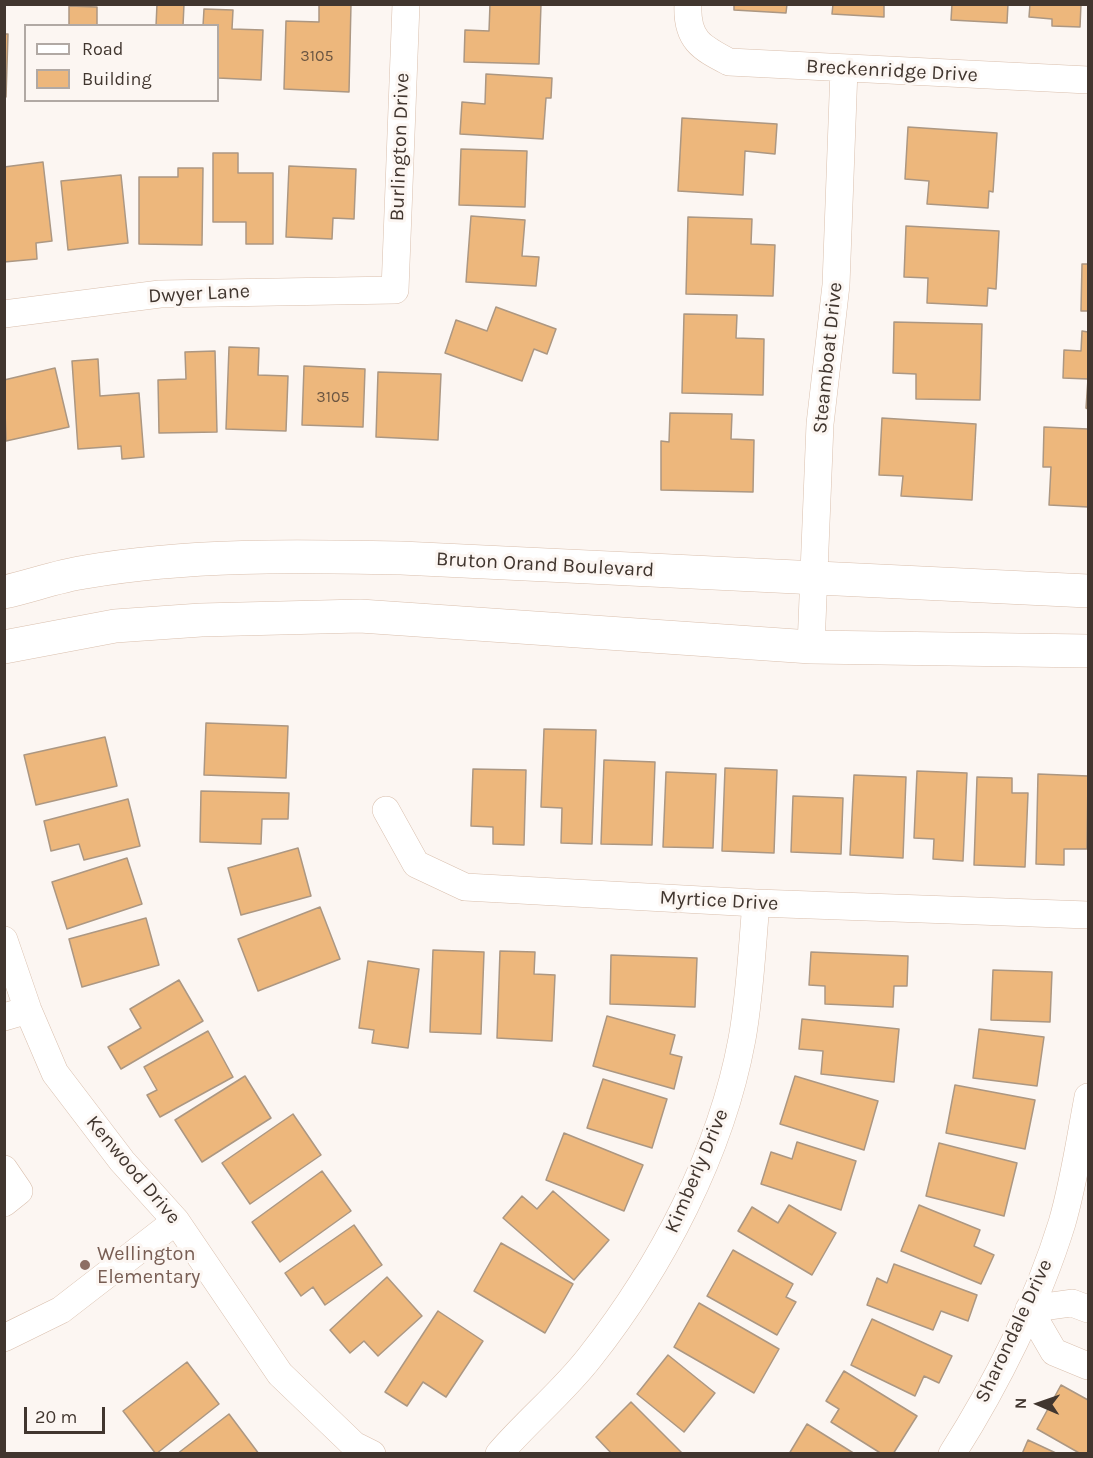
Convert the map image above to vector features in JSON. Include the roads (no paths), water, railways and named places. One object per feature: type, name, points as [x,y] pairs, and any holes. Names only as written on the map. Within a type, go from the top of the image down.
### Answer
[{"type":"main road","name":"Bruton Orand Boulevard","points":[[4,592],[83,572],[183,560],[295,556],[1089,591]]},
{"type":"main road","points":[[4,647],[115,626],[310,615],[372,617],[811,647],[1089,651]]},
{"type":"street","name":"Burlington Drive","points":[[394,290],[406,4]]},
{"type":"street","name":"Breckenridge Drive","points":[[688,4],[687,18],[700,47],[729,62],[1089,80]]},
{"type":"street","name":"Steamboat Drive","points":[[811,647],[820,424],[836,285],[844,69]]},
{"type":"street","name":"Dwyer Lane","points":[[4,314],[160,294],[394,290]]},
{"type":"street","name":"Myrtice Drive","points":[[386,810],[416,864],[465,887],[756,903],[1089,915]]},
{"type":"street","name":"Kimberly Drive","points":[[500,1454],[589,1359],[640,1289],[685,1209],[724,1110],[742,1040],[756,903]]},
{"type":"street","name":"Kenwood Drive","points":[[4,940],[16,1013],[55,1073],[122,1161],[176,1221],[280,1374],[354,1445],[372,1454]]},
{"type":"street","name":"Sharondale Drive","points":[[952,1454],[971,1424],[1029,1309],[1062,1222],[1089,1097]]},
{"type":"street","points":[[4,1169],[19,1191],[4,1203]]},
{"type":"street","points":[[4,1338],[61,1310],[176,1221]]},
{"type":"street","points":[[1089,1309],[1072,1303],[1029,1309],[1054,1352],[1089,1366]]},
{"type":"place","name":"Wellington Elementary","points":[[85,1265]]}]
